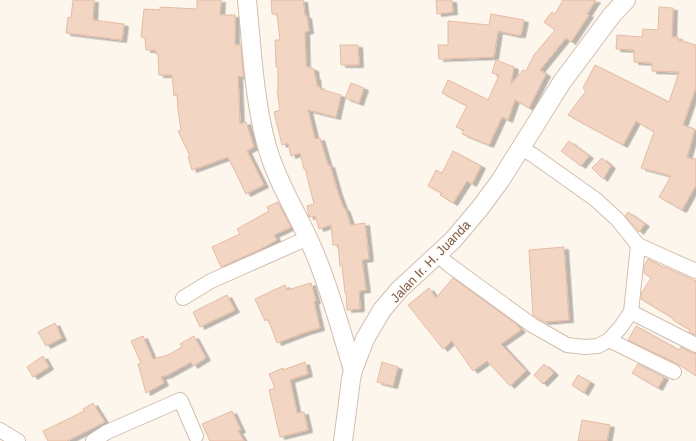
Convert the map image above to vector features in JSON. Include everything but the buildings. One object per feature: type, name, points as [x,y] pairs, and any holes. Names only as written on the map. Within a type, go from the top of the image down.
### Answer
[{"type":"street","points":[[247,0],[256,92],[262,130],[268,151],[288,199],[308,238],[323,273],[353,370]]},
{"type":"street","name":"Jalan Ir. H. Juanda","points":[[343,441],[350,380],[365,338],[382,310],[399,290],[453,240],[480,208],[522,148],[562,82],[612,15],[626,0]]},
{"type":"street","points":[[522,148],[595,198],[617,219],[638,245],[696,271]]},
{"type":"street","points":[[183,298],[211,281],[308,238]]},
{"type":"street","points":[[437,254],[448,264],[532,325],[567,345],[585,347],[598,346],[609,340],[620,328],[631,312],[638,245]]},
{"type":"street","points":[[631,312],[696,345]]},
{"type":"street","points":[[609,340],[674,372]]},
{"type":"street","points":[[93,441],[107,432],[180,400],[196,436]]},
{"type":"street","points":[[0,430],[18,441]]}]
